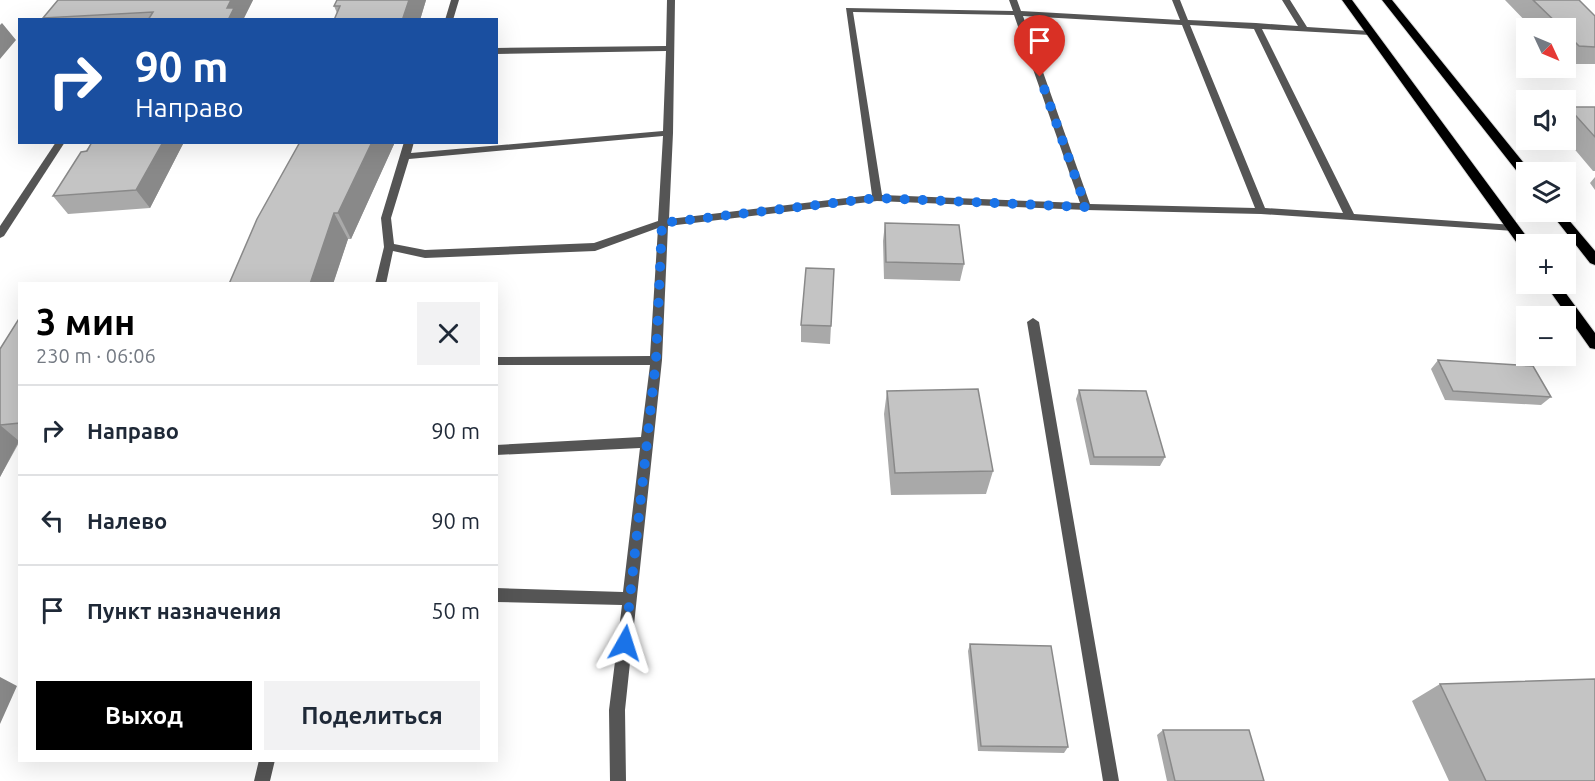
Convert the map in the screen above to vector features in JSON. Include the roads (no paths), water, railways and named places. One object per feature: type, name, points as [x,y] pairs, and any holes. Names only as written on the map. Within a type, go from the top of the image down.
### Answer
[{"type":"main road","points":[[1347,0],[1518,234]]},
{"type":"main road","points":[[1388,0],[1398,16],[1516,162]]},
{"type":"main road","points":[[1564,222],[1595,260]]},
{"type":"main road","points":[[1559,294],[1595,344]]},
{"type":"street","points":[[450,18],[455,0]]},
{"type":"street","points":[[618,781],[617,710],[656,360],[668,133],[671,0]]},
{"type":"street","points":[[846,0],[877,198]]},
{"type":"street","points":[[1013,0],[1086,207]]},
{"type":"street","points":[[1176,0],[1261,212]]},
{"type":"street","points":[[1286,0],[1304,29]]},
{"type":"street","points":[[849,10],[1017,13],[1370,33]]},
{"type":"street","points":[[1256,25],[1350,217]]},
{"type":"street","points":[[498,51],[669,48]]},
{"type":"street","points":[[405,156],[668,133]]},
{"type":"street","points":[[0,234],[60,144]]},
{"type":"street","points":[[380,282],[389,247],[386,218],[408,144]]},
{"type":"street","points":[[389,247],[425,254],[595,247],[662,223],[877,198],[1261,212],[1514,228]]},
{"type":"street","points":[[1033,322],[1112,781]]},
{"type":"street","points":[[498,361],[656,360]]},
{"type":"street","points":[[498,450],[646,442]]},
{"type":"street","points":[[498,596],[630,599]]},
{"type":"street","points":[[262,781],[267,762]]}]
